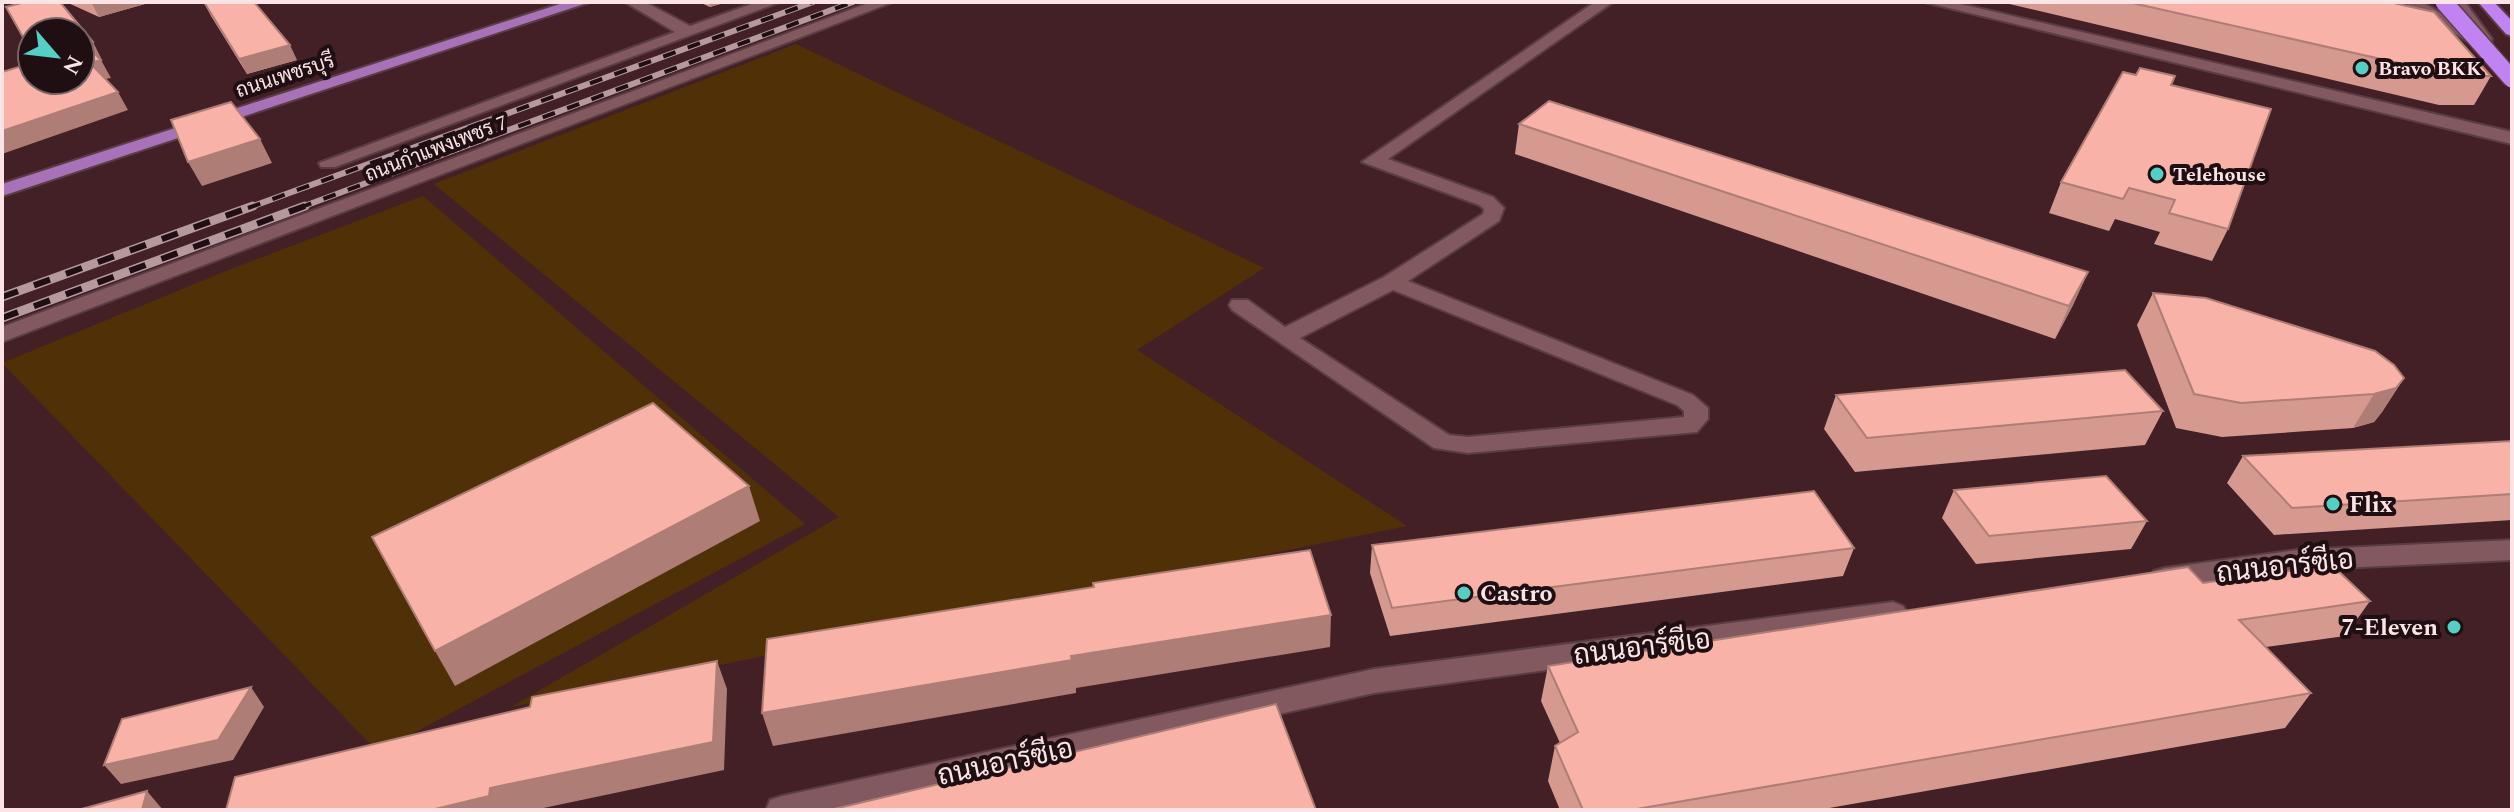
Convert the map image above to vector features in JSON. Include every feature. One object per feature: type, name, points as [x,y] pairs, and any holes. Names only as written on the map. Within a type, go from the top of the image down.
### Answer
[{"type":"highway","points":[[2444,2],[2512,79]]},
{"type":"highway","points":[[2486,2],[2512,31]]},
{"type":"main road","name":"ถนนเพชรบุรี","points":[[2,173],[537,2]]},
{"type":"main road","name":"ถนนเพชรบุรี","points":[[2,190],[582,2]]},
{"type":"street","points":[[633,2],[688,32]]},
{"type":"street","points":[[328,163],[772,2]]},
{"type":"street","name":"ถนนกำแพงเพชร 7","points":[[2,335],[885,2]]},
{"type":"street","points":[[1284,337],[1392,282],[1492,217],[1494,208],[1486,201],[1373,161],[1605,2]]},
{"type":"street","points":[[1932,2],[2512,138]]},
{"type":"street","points":[[2411,2],[2492,49]]},
{"type":"street","points":[[2457,2],[2492,49],[2512,67]]},
{"type":"street","points":[[1240,305],[1443,442],[1468,445],[1688,426],[1696,419],[1696,408],[1685,400],[1392,282]]},
{"type":"street","name":"ถนนอาร์ซีเอ","points":[[2141,581],[2297,560],[2512,550]]},
{"type":"street","name":"ถนนอาร์ซีเอ","points":[[782,810],[1374,681],[1922,610]]},
{"type":"shaded area","points":[[796,44],[1264,268],[1137,350],[1407,526],[511,707],[839,517],[434,184]]},
{"type":"shaded area","points":[[423,196],[805,524],[378,752],[2,363],[231,269]]},
{"type":"building","points":[[25,2],[60,2],[72,16],[16,16],[16,25],[6,7]]},
{"type":"building","points":[[204,2],[254,2],[290,45],[239,59]]},
{"type":"building","points":[[2128,2],[2389,2],[2434,12],[2491,76],[2456,76]]},
{"type":"building","points":[[16,68],[16,96],[96,96],[96,69],[118,92],[2,131],[2,72]]},
{"type":"building","name":"Telehouse","points":[[2140,68],[2175,76],[2171,85],[2271,109],[2228,229],[2169,213],[2175,200],[2129,188],[2123,199],[2061,182],[2123,72],[2136,75]]},
{"type":"building","points":[[1549,101],[2088,272],[2069,306],[1519,124]]},
{"type":"building","points":[[231,102],[260,139],[188,162],[171,120]]},
{"type":"building","points":[[2153,293],[2206,298],[2375,351],[2394,365],[2404,378],[2396,388],[2374,394],[2241,403],[2194,394]]},
{"type":"building","points":[[2125,370],[2163,411],[1867,438],[1836,395]]},
{"type":"building","points":[[653,403],[749,486],[435,651],[372,537]]},
{"type":"building","points":[[2512,441],[2512,494],[2292,508],[2243,456]]},
{"type":"building","points":[[2106,476],[2147,521],[1989,536],[1954,490]]},
{"type":"building","points":[[1814,491],[1854,548],[1392,608],[1372,545]]},
{"type":"building","points":[[1310,550],[1331,615],[1071,656],[1072,660],[762,713],[767,639],[1094,587],[1093,583]]},
{"type":"building","points":[[2332,565],[2370,601],[2239,620],[2311,693],[1631,810],[1583,810],[1555,746],[1578,732],[1548,666],[2188,567],[2203,583]]},
{"type":"building","points":[[717,661],[713,742],[490,788],[489,796],[431,810],[226,810],[235,777],[530,707],[532,697]]},
{"type":"building","points":[[251,687],[218,740],[104,765],[122,719]]},
{"type":"building","points":[[1276,704],[1316,810],[830,810]]},
{"type":"building","points":[[147,791],[142,810],[78,810]]},
{"type":"railway","points":[[248,208],[813,2]]},
{"type":"railway","points":[[299,208],[853,2]]},
{"type":"railway","points":[[2,297],[253,206]]},
{"type":"railway","points":[[2,318],[305,206]]},
{"type":"place","name":"Bravo BKK","points":[[2362,68]]},
{"type":"place","name":"Telehouse","points":[[2157,174]]},
{"type":"place","name":"Flix","points":[[2333,504]]},
{"type":"place","name":"Castro","points":[[1464,593]]},
{"type":"place","name":"7-Eleven","points":[[2454,627]]}]
